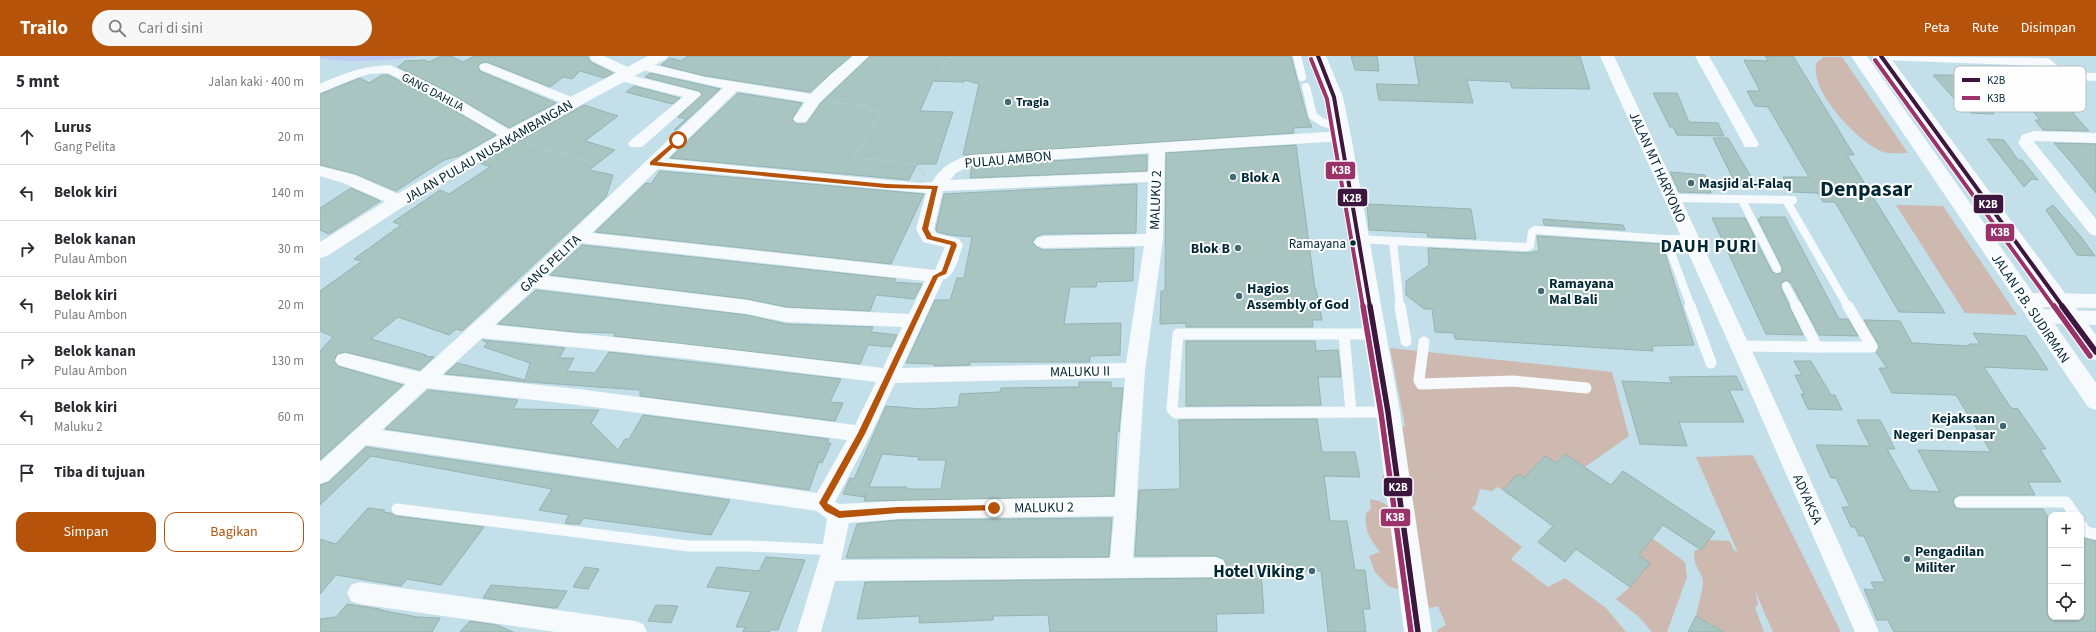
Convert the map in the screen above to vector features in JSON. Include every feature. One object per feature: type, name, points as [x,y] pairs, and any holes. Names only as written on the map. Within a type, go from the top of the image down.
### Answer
[{"type":"main road","name":"JALAN PULAU NUSAKAMBANGAN","points":[[320,251],[510,136],[660,56]]},
{"type":"main road","points":[[1318,56],[1334,97],[1341,132],[1388,412],[1418,632]]},
{"type":"main road","name":"JALAN P.B. SUDIRMAN","points":[[1858,56],[1956,196],[2030,308],[2096,401]]},
{"type":"main road","name":"JALAN P.B. SUDIRMAN","points":[[1882,56],[2096,352]]},
{"type":"street","points":[[801,119],[814,100],[836,77],[862,56]]},
{"type":"street","name":"JALAN MT HARYONO","points":[[1606,56],[1749,366]]},
{"type":"street","points":[[1702,56],[1751,144]]},
{"type":"street","points":[[1882,56],[2043,59]]},
{"type":"street","points":[[597,58],[694,95],[636,144]]},
{"type":"street","points":[[486,67],[572,102]]},
{"type":"street","name":"GANG DAHLIA","points":[[320,89],[351,75],[369,70],[390,69],[439,94],[510,136]]},
{"type":"street","points":[[631,72],[734,86],[814,100]]},
{"type":"street","points":[[2086,77],[2096,77]]},
{"type":"street","name":"GANG PELITA","points":[[320,475],[531,281],[652,163],[734,86]]},
{"type":"street","name":"PULAU AMBON","points":[[809,632],[833,550],[831,509],[861,434],[888,376],[936,276],[944,273],[954,245],[950,242],[929,238],[926,234],[925,229],[928,188],[950,168],[961,161],[1157,148],[1341,132]]},
{"type":"street","points":[[2096,138],[2034,136],[2027,138],[2026,143],[2096,230]]},
{"type":"street","name":"MALUKU 2","points":[[1135,370],[1154,240],[1157,148]]},
{"type":"street","points":[[652,163],[928,188],[960,184],[1156,178]]},
{"type":"street","points":[[320,171],[349,179],[399,202]]},
{"type":"street","points":[[2079,209],[2096,209]]},
{"type":"street","points":[[576,237],[936,276]]},
{"type":"street","points":[[1043,242],[1154,240]]},
{"type":"street","points":[[531,281],[747,307],[786,315],[914,321]]},
{"type":"street","points":[[2030,308],[2058,300],[2096,301]]},
{"type":"street","points":[[2030,308],[2071,318],[2096,318]]},
{"type":"street","name":"MALUKU II","points":[[476,330],[681,351],[888,376],[1135,370]]},
{"type":"street","points":[[345,360],[422,380],[578,397],[861,434]]},
{"type":"street","name":"ADYAKSA","points":[[1749,366],[1867,632]]},
{"type":"street","points":[[1121,569],[1135,370]]},
{"type":"street","name":"MALUKU 2","points":[[362,436],[831,509],[898,510],[1126,506]]},
{"type":"street","points":[[826,572],[1215,567]]},
{"type":"street","points":[[360,593],[635,632]]},
{"type":"lane","points":[[1297,56],[1302,77]]},
{"type":"lane","points":[[1306,87],[1313,117],[1317,122],[1341,132]]},
{"type":"lane","points":[[1672,198],[1791,200],[1872,347],[1740,346]]},
{"type":"lane","points":[[1742,200],[1777,269]]},
{"type":"lane","points":[[1359,239],[1527,247],[1530,246],[1532,232],[1535,230],[1666,239],[1690,239]]},
{"type":"lane","points":[[1666,239],[1711,363]]},
{"type":"lane","points":[[1393,241],[1397,287],[1406,341]]},
{"type":"lane","points":[[1786,286],[1817,347]]},
{"type":"lane","points":[[1375,334],[1178,334],[1172,409],[1176,413],[1388,412]]},
{"type":"lane","points":[[1344,334],[1351,412]]},
{"type":"lane","points":[[1424,342],[1419,380],[1421,384],[1426,385],[1469,381],[1513,381],[1586,388]]},
{"type":"lane","points":[[1960,502],[2066,502],[2073,512]]},
{"type":"lane","points":[[397,509],[688,546],[750,546],[833,550]]},
{"type":"lane","points":[[2084,529],[2086,532],[2096,534]]},
{"type":"path","points":[[937,76],[950,56]]},
{"type":"path","points":[[814,100],[868,106],[868,109],[881,112],[853,160],[881,159],[882,161],[917,164],[925,176],[928,188]]},
{"type":"path","points":[[510,136],[591,163]]},
{"type":"shaded area","points":[[1824,57],[1842,57],[1908,153],[1883,152],[1874,147],[1852,130],[1832,108],[1824,96],[1816,73],[1817,62]]},
{"type":"shaded area","points":[[1896,205],[1943,206],[2017,315],[1965,313]]},
{"type":"shaded area","points":[[1390,348],[1612,372],[1629,436],[1585,467],[1565,454],[1556,463],[1545,456],[1525,478],[1518,474],[1503,490],[1497,487],[1492,491],[1480,489],[1475,506],[1471,508],[1522,547],[1511,559],[1548,587],[1565,578],[1606,608],[1626,632],[1437,632],[1438,629],[1446,625],[1438,606],[1430,608],[1423,600],[1404,591],[1388,586],[1375,572],[1369,556],[1380,552],[1368,534],[1366,513],[1371,509],[1370,499],[1379,501],[1389,506],[1392,495],[1382,482],[1383,475],[1400,463],[1395,428],[1405,426]]},
{"type":"shaded area","points":[[1753,455],[1841,632],[1773,632],[1755,591],[1758,604],[1755,608],[1764,632],[1710,632],[1713,625],[1696,616],[1703,580],[1694,559],[1695,550],[1701,550],[1709,540],[1730,541],[1733,549],[1738,553],[1696,457]]},
{"type":"shaded area","points":[[1652,538],[1685,562],[1687,577],[1667,632],[1652,632],[1639,617],[1616,599],[1630,587],[1650,563],[1639,555]]},
{"type":"water","points":[[320,56],[423,56],[384,60],[346,61],[320,58]]},
{"type":"building","points":[[441,56],[451,56],[463,62],[474,56],[587,56],[591,62],[613,73],[604,78],[580,71],[572,79],[563,77],[550,87],[487,62],[481,63],[478,66],[480,71],[556,103],[509,128],[445,90],[398,67],[405,61],[425,60],[429,62]]},
{"type":"building","points":[[688,56],[851,56],[810,92],[705,76],[661,65],[670,58],[681,61]]},
{"type":"building","points":[[870,56],[1291,56],[1307,117],[1312,127],[1293,128],[1294,133],[963,155],[979,84],[964,80],[964,82],[933,81],[920,111],[953,112],[936,164],[917,164],[909,180],[670,158],[738,93],[802,103],[792,119],[796,124],[806,124],[821,103]]},
{"type":"building","points":[[1351,56],[1377,56],[1379,71],[1355,70]]},
{"type":"building","points":[[1414,56],[1580,56],[1590,89],[1512,88],[1510,82],[1467,80],[1473,103],[1379,100],[1376,84],[1419,85]]},
{"type":"building","points":[[1765,56],[1793,56],[1854,155],[1847,155],[1945,313],[1899,312],[1835,202],[1823,202],[1818,193],[1791,192],[1783,177],[1809,177],[1768,107],[1755,106],[1747,91],[1760,91],[1744,60],[1768,61]]},
{"type":"building","points":[[650,73],[720,89],[676,130],[674,130],[686,119],[678,117],[702,94],[699,91],[645,77]]},
{"type":"building","points":[[382,75],[388,75],[433,98],[496,135],[459,156],[444,160],[396,191],[356,174],[320,165],[320,94],[360,78],[369,83]]},
{"type":"building","points":[[1933,75],[1954,76],[1954,98]]},
{"type":"building","points":[[634,86],[680,98],[672,104],[626,92]]},
{"type":"building","points":[[1653,93],[1677,93],[1689,122],[1718,123],[1724,136],[1677,135],[1673,127],[1670,127]]},
{"type":"building","points":[[584,105],[618,116],[585,141],[615,150],[589,170],[613,175],[606,197],[462,331],[456,329],[449,335],[398,317],[371,339],[426,355],[424,356],[434,357],[420,370],[345,352],[337,354],[334,361],[338,366],[403,385],[320,460],[320,351],[333,337],[320,331],[320,291],[362,261],[354,259],[401,225],[393,222],[440,190],[449,194],[490,167],[480,163]]},
{"type":"building","points":[[1970,112],[1992,112],[1994,114]]},
{"type":"building","points":[[2034,112],[2072,112],[2089,131],[2043,130],[2035,120],[2040,120]]},
{"type":"building","points":[[1713,138],[1728,138],[1756,185],[1736,185]]},
{"type":"building","points":[[1987,139],[2004,140],[2018,160],[2022,160],[2038,180],[2032,179],[2024,187]]},
{"type":"building","points":[[2054,143],[2096,144],[2096,193],[2065,155]]},
{"type":"building","points":[[1296,145],[1315,289],[1322,320],[1312,320],[1313,327],[1186,327],[1186,323],[1160,324],[1161,291],[1165,291],[1166,153]]},
{"type":"building","points":[[1147,155],[1147,171],[970,178],[972,166]]},
{"type":"building","points":[[660,171],[924,194],[891,264],[595,232],[646,183],[651,184]]},
{"type":"building","name":"Masjid al-Falaq","points":[[1670,172],[1705,175],[1711,193],[1679,192]]},
{"type":"building","points":[[1137,184],[1136,233],[1043,234],[1036,237],[1032,242],[1043,250],[1134,248],[1133,281],[1097,282],[1096,287],[1070,287],[1064,324],[1121,323],[1120,355],[1090,356],[1090,362],[970,362],[970,365],[934,366],[935,364],[906,363],[935,300],[950,300],[957,278],[964,278],[972,237],[937,232],[936,229],[944,194]]},
{"type":"building","points":[[351,188],[380,201],[329,234],[320,230],[320,208]]},
{"type":"building","points":[[1367,204],[1471,209],[1476,239],[1428,237],[1427,233],[1369,230]]},
{"type":"building","points":[[2053,205],[2081,237],[2095,256],[2077,255],[2046,210]]},
{"type":"building","points":[[1760,217],[1785,217],[1839,319],[1848,319],[1858,336],[1819,335],[1791,283],[1786,280],[1781,283],[1781,288],[1803,335],[1766,334],[1712,218],[1745,218],[1772,272],[1779,274],[1782,272],[1782,267],[1758,219],[1761,219]]},
{"type":"building","points":[[1543,219],[1623,225],[1625,230],[1544,225]]},
{"type":"building","name":"Ramayana Mal Bali","points":[[1537,236],[1662,244],[1694,345],[1652,346],[1653,351],[1455,339],[1454,333],[1435,332],[1432,309],[1424,309],[1406,295],[1406,281],[1429,265],[1428,248],[1527,253],[1539,251]]},
{"type":"building","points":[[582,245],[896,279],[894,282],[922,284],[914,299],[876,295],[870,311],[786,307],[747,299],[550,275]]},
{"type":"building","points":[[536,290],[747,315],[786,324],[873,327],[871,332],[897,335],[891,347],[868,345],[860,364],[614,336],[615,333],[575,332],[498,324]]},
{"type":"building","points":[[1864,320],[1900,321],[1912,343],[1970,346],[1969,344],[1980,344],[1973,333],[2026,336],[2048,370],[1984,367],[2011,408],[2018,409],[2046,449],[2040,449],[2061,482],[2028,482],[2035,495],[1960,495],[1954,498],[1953,502],[1956,508],[1960,509],[2043,509],[2048,517],[2048,620],[2084,620],[2084,538],[2096,541],[2096,632],[1894,632],[1888,620],[1877,620],[1864,589],[1875,590],[1871,582],[1885,582],[1864,536],[1859,536],[1855,527],[1851,527],[1842,507],[1850,507],[1836,478],[1831,478],[1816,445],[1870,446],[1857,420],[1880,420],[1895,449],[1887,449],[1910,490],[1940,492],[1918,450],[1991,452],[1956,395],[1892,393],[1879,368],[1887,368],[1876,352],[1879,347]]},
{"type":"building","points":[[482,340],[565,348],[559,358],[574,358],[567,371],[595,373],[609,352],[841,379],[830,402],[843,403],[835,421],[640,396],[640,390],[445,374],[457,363],[525,380],[530,363],[484,347],[487,343]]},
{"type":"building","points":[[1186,341],[1315,341],[1316,351],[1338,350],[1341,377],[1318,377],[1321,405],[1186,406]]},
{"type":"building","points":[[1794,361],[1811,361],[1831,395],[1835,395],[1842,410],[1808,409],[1801,394],[1804,394],[1795,375],[1802,375]]},
{"type":"building","points":[[1736,376],[1743,390],[1729,390],[1744,422],[1679,422],[1687,446],[1640,444],[1622,381],[1672,383],[1669,377]]},
{"type":"building","points":[[1079,382],[1111,382],[1111,388],[1123,388],[1119,432],[1117,432],[1114,496],[864,501],[866,494],[865,497],[843,494],[850,478],[854,479],[886,406],[922,409],[958,407],[960,394],[1000,392],[1001,388],[1079,387]],"holes":[[[882,454],[919,457],[918,460],[946,460],[941,489],[869,487]]]},
{"type":"building","points":[[428,390],[518,400],[513,409],[599,410],[591,423],[618,450],[625,439],[629,439],[643,415],[829,439],[827,443],[831,443],[822,463],[819,462],[809,490],[385,429]]},
{"type":"building","points":[[1317,419],[1322,452],[1355,452],[1360,477],[1324,476],[1330,521],[1347,521],[1355,570],[1365,570],[1370,609],[1363,609],[1366,632],[1328,632],[1321,571],[1261,572],[1264,613],[1216,614],[1217,632],[1050,632],[1048,615],[993,616],[993,620],[919,623],[920,616],[857,619],[865,582],[1215,578],[1224,575],[1227,566],[1224,559],[1216,556],[1135,556],[1139,490],[1180,489],[1179,420]]},
{"type":"building","points":[[366,447],[730,500],[711,535],[583,518],[580,524],[569,524],[565,523],[569,515],[539,510],[552,489],[371,456],[320,505],[320,485],[329,482]]},
{"type":"building","points":[[1565,454],[1611,485],[1623,471],[1715,532],[1701,550],[1663,525],[1639,555],[1650,563],[1630,587],[1576,549],[1565,562],[1538,542],[1553,526],[1503,490],[1518,474],[1524,478],[1545,456],[1556,463]]},
{"type":"building","points":[[368,508],[385,510],[383,512],[391,513],[396,516],[484,527],[441,585],[407,579],[401,586],[336,575],[320,594],[320,539],[336,544]]},
{"type":"building","points":[[1112,518],[1109,557],[846,558],[857,524],[898,520]]},
{"type":"building","points":[[766,557],[805,560],[778,630],[771,630],[769,632],[743,632],[745,627],[736,627],[751,592],[707,587],[717,567],[759,571]]},
{"type":"building","points":[[585,567],[599,569],[588,589],[573,587]]},
{"type":"building","points":[[491,585],[567,591],[557,608],[553,608],[483,598]]},
{"type":"building","points":[[347,604],[417,617],[440,618],[432,632],[320,632],[320,619],[336,617]]},
{"type":"building","points":[[656,605],[678,606],[671,623],[648,621]]},
{"type":"building","points":[[1696,616],[1724,632],[1688,632]]},
{"type":"building","points":[[470,621],[497,625],[513,632],[460,632]]},
{"type":"transit line","name":"K2B","points":[[1318,56],[1334,97],[1342,136],[1388,412],[1418,632]]},
{"type":"transit line","name":"K2B","points":[[1881,56],[2096,352]]},
{"type":"transit line","name":"K3B","points":[[1311,59],[1327,99],[1335,137],[1381,413],[1411,632]]},
{"type":"transit line","name":"K3B","points":[[1875,60],[2090,356]]},
{"type":"place","name":"Tragia","points":[[1008,102]]},
{"type":"place","name":"Blok A","points":[[1233,177]]},
{"type":"place","name":"Masjid al-Falaq","points":[[1691,183]]},
{"type":"place","name":"Ramayana","points":[[1353,243]]},
{"type":"place","name":"Blok B","points":[[1238,248]]},
{"type":"place","name":"Ramayana Mal Bali","points":[[1541,291]]},
{"type":"place","name":"Hagios Assembly of God","points":[[1239,296]]},
{"type":"place","name":"Kejaksaan Negeri Denpasar","points":[[2003,426]]},
{"type":"place","name":"Pengadilan Militer","points":[[1907,559]]},
{"type":"place","name":"Hotel Viking","points":[[1312,571]]},
{"type":"district","name":"Denpasar","points":[[1866,188]]},
{"type":"district","name":"DAUH PURI","points":[[1709,246]]},
{"type":"route","points":[[678,140],[652,163],[886,186],[921,188],[936,187],[927,216],[925,229],[929,238],[953,243],[954,245],[948,266],[944,273],[936,276],[861,434],[823,503],[828,508],[839,514],[898,510],[994,508]]}]
